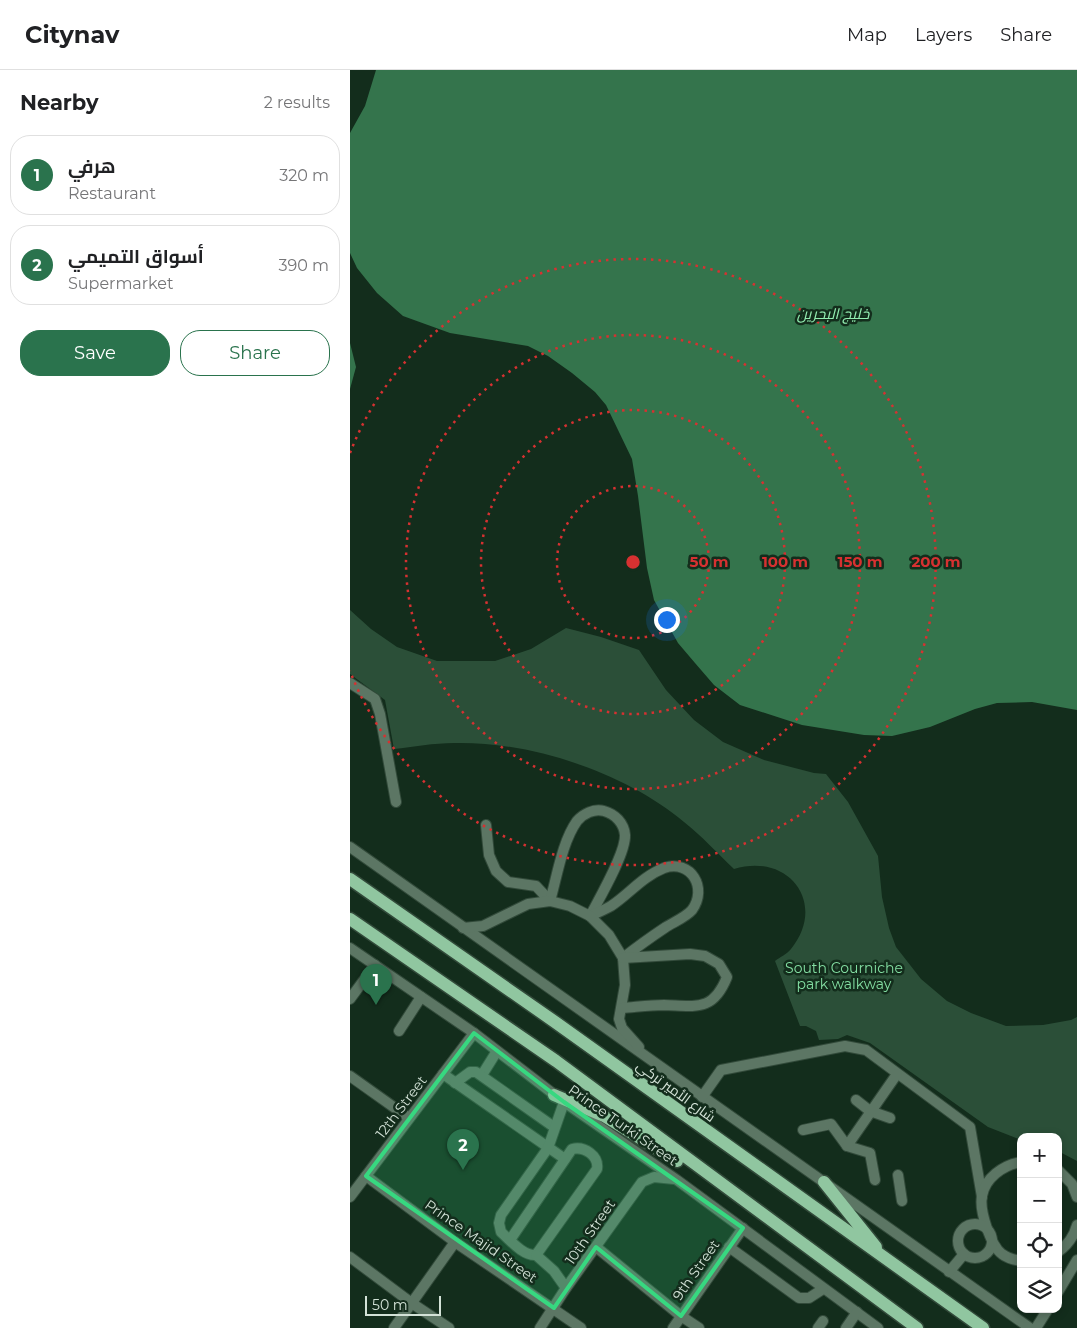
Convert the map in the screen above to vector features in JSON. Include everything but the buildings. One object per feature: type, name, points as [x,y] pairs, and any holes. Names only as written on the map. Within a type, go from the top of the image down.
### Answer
[{"type":"main road","name":"شارع الأمير تركي","points":[[350,880],[554,1022],[983,1328]]},
{"type":"main road","points":[[350,919],[556,1061],[916,1328]]},
{"type":"main road","points":[[559,1098],[604,1116],[749,1205]]},
{"type":"main road","points":[[824,1182],[887,1261]]},
{"type":"street","points":[[350,683],[375,699],[380,714],[396,802]]},
{"type":"street","points":[[550,901],[568,839],[578,821],[587,812],[600,809],[613,814],[622,825],[625,836],[616,867],[590,916]]},
{"type":"street","points":[[486,825],[489,855],[496,871],[508,882],[536,886],[550,901]]},
{"type":"street","points":[[350,847],[1030,1328]]},
{"type":"street","points":[[590,916],[610,907],[649,876],[664,868],[676,866],[685,869],[692,875],[699,886],[697,900],[691,910],[650,937],[623,958]]},
{"type":"street","points":[[463,928],[483,926],[528,904],[550,901],[570,906],[590,916],[609,935],[623,958],[625,985],[619,1018],[622,1028],[649,1059]]},
{"type":"street","name":"Prince Turki Street","points":[[350,948],[474,1033],[559,1098],[677,1180],[878,1328]]},
{"type":"street","points":[[622,1008],[662,1005],[698,1007],[712,1000],[722,989],[726,977],[719,964],[705,956],[690,954],[623,958]]},
{"type":"street","points":[[351,997],[375,965]]},
{"type":"street","points":[[399,1031],[421,997]]},
{"type":"street","name":"12th Street","points":[[350,1197],[474,1033]]},
{"type":"street","points":[[702,1097],[721,1070],[845,1046],[866,1050],[970,1127],[988,1232],[991,1246],[985,1255],[974,1258],[960,1250],[958,1240],[963,1230],[972,1224],[978,1224],[983,1226],[988,1232],[1001,1254],[1017,1260]]},
{"type":"street","points":[[482,1075],[497,1051]]},
{"type":"street","points":[[455,1083],[470,1072],[476,1072],[554,1128]]},
{"type":"street","points":[[443,1074],[566,1159]]},
{"type":"street","points":[[847,1146],[897,1074]]},
{"type":"street","points":[[350,1076],[409,1118]]},
{"type":"street","points":[[559,1098],[554,1128],[548,1148],[501,1215],[499,1223],[501,1232],[526,1253],[536,1255],[554,1271],[566,1288]]},
{"type":"street","points":[[856,1100],[870,1111],[890,1118]]},
{"type":"street","points":[[803,1130],[831,1124],[847,1146],[870,1152],[875,1180]]},
{"type":"street","points":[[510,1240],[572,1149],[584,1149],[595,1158],[598,1163],[597,1169],[536,1255]]},
{"type":"street","points":[[982,1197],[987,1182],[999,1171],[1017,1162]]},
{"type":"street","points":[[1062,1174],[1072,1184],[1077,1197]]},
{"type":"street","points":[[898,1175],[902,1201]]},
{"type":"street","name":"Prince Majid Street","points":[[366,1176],[455,1242],[581,1328]]},
{"type":"street","name":"10th Street","points":[[540,1328],[566,1288],[642,1182],[654,1177],[677,1180]]},
{"type":"street","points":[[1062,1249],[1074,1234],[1077,1225]]},
{"type":"street","name":"9th Street","points":[[672,1328],[743,1228]]},
{"type":"street","points":[[394,1328],[455,1242]]},
{"type":"street","points":[[596,1247],[681,1316],[699,1328]]},
{"type":"street","points":[[729,1247],[799,1298],[809,1298],[823,1289]]},
{"type":"street","points":[[949,1272],[964,1254]]},
{"type":"street","points":[[350,1257],[412,1304],[450,1328]]},
{"type":"street","points":[[1062,1285],[1077,1260]]},
{"type":"street","points":[[846,1328],[857,1312]]},
{"type":"street","points":[[1036,1328],[1045,1313]]},
{"type":"highlighted area","points":[[474,1033],[564,1102],[743,1228],[681,1316],[596,1247],[554,1308],[366,1176]]},
{"type":"green space","name":"South Courniche park walkway","points":[[350,610],[371,629],[397,647],[437,661],[495,661],[531,649],[566,628],[639,650],[666,690],[694,720],[723,742],[764,760],[814,773],[826,774],[848,802],[878,856],[882,897],[889,928],[896,947],[921,979],[947,1001],[971,1013],[1006,1026],[1043,1025],[1071,1020],[1077,1017],[1077,1161],[1062,1153],[1062,1133],[1017,1133],[1017,1138],[988,1127],[870,1043],[847,1035],[838,1039],[819,1040],[816,1031],[806,1026],[800,1026],[775,961],[791,949],[801,932],[805,915],[803,899],[797,885],[786,875],[771,868],[753,866],[734,869],[691,827],[661,804],[606,775],[576,763],[545,754],[484,744],[446,743],[394,749],[385,700],[350,674]]},
{"type":"water","name":"خليج البحرين","points":[[376,70],[1077,70],[1077,710],[1032,702],[997,703],[975,709],[930,727],[892,736],[864,735],[802,725],[740,705],[714,685],[678,643],[654,600],[647,568],[632,459],[606,405],[595,392],[548,356],[528,346],[450,333],[403,316],[377,293],[357,268],[350,253],[350,133],[365,106]]},
{"type":"water","points":[[350,343],[356,367],[350,389]]},
{"type":"place","name":"هرفي","points":[[376,1005]]},
{"type":"place","name":"أسواق التميمي","points":[[463,1170]]}]
